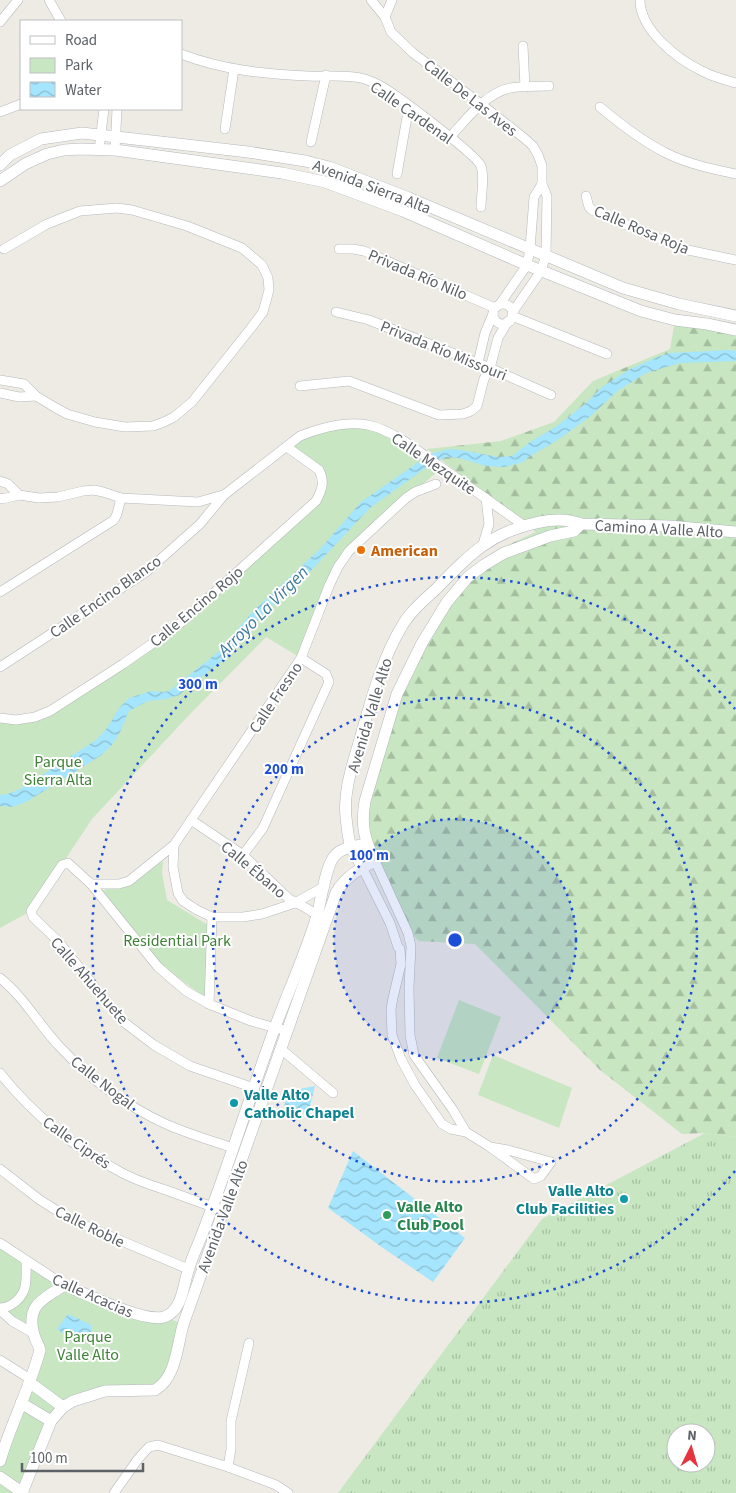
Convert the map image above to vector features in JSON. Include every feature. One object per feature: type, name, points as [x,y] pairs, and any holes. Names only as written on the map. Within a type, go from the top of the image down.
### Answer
[{"type":"street","points":[[0,22],[18,0]]},
{"type":"street","points":[[49,0],[60,20]]},
{"type":"street","name":"Calle De Las Aves","points":[[300,386],[349,381],[439,414],[463,414],[471,411],[480,398],[498,338],[541,271],[546,255],[547,196],[542,184],[542,166],[533,146],[413,52],[392,32],[385,17],[371,0]]},
{"type":"street","points":[[385,17],[392,0]]},
{"type":"street","points":[[640,0],[642,16],[648,27],[682,59],[703,72],[736,84]]},
{"type":"street","points":[[523,46],[525,87]]},
{"type":"street","name":"Calle Cardenal","points":[[182,54],[234,69],[291,75],[352,77],[380,86],[450,137],[478,161],[482,172],[481,207]]},
{"type":"street","points":[[225,129],[234,69]]},
{"type":"street","points":[[311,142],[326,75]]},
{"type":"street","points":[[450,137],[481,104],[497,93],[508,89],[549,86]]},
{"type":"street","points":[[0,112],[20,104]]},
{"type":"street","points":[[397,174],[409,106]]},
{"type":"street","points":[[600,107],[620,124],[666,153],[704,167],[736,174]]},
{"type":"street","points":[[99,150],[104,110]]},
{"type":"street","points":[[115,150],[117,110]]},
{"type":"street","name":"Avenida Sierra Alta","points":[[0,164],[10,155],[41,139],[82,133],[248,152],[305,161],[329,167],[409,198],[623,288],[679,304],[736,316]]},
{"type":"street","name":"Avenida Sierra Alta","points":[[0,181],[25,164],[47,154],[80,149],[115,150],[273,171],[325,182],[403,211],[541,271],[641,311],[675,320],[736,330]]},
{"type":"street","points":[[325,182],[329,167]]},
{"type":"street","name":"Calle De Las Aves","points":[[527,265],[534,196],[542,184]]},
{"type":"street","name":"Calle Rosa Roja","points":[[586,196],[589,207],[592,210],[664,242],[683,249],[736,260]]},
{"type":"street","points":[[0,380],[24,384],[36,396],[67,414],[125,428],[153,426],[174,417],[192,402],[263,312],[269,290],[268,278],[262,265],[242,248],[187,226],[132,210],[117,208],[80,211],[47,224],[4,250]]},
{"type":"street","points":[[533,215],[546,216]]},
{"type":"street","name":"Privada Río Nilo","points":[[339,249],[364,251],[496,309]]},
{"type":"street","points":[[484,380],[478,363],[485,333],[496,309],[527,265]]},
{"type":"street","points":[[504,304],[510,307],[511,317],[505,323],[499,322],[494,318],[496,309],[504,304]]},
{"type":"street","points":[[707,324],[709,311]]},
{"type":"street","name":"Privada Río Missouri","points":[[336,312],[369,320],[478,363],[551,395]]},
{"type":"street","points":[[511,317],[607,354]]},
{"type":"street","points":[[0,393],[19,397],[36,396]]},
{"type":"street","name":"Calle Mezquite","points":[[224,495],[300,436],[348,425],[366,425],[380,429],[404,442],[523,525]]},
{"type":"street","name":"Calle Encino Rojo","points":[[0,718],[16,720],[35,717],[50,711],[123,664],[176,626],[316,501],[322,489],[319,470],[287,446]]},
{"type":"street","points":[[4,482],[1,500],[19,495],[39,498],[58,497],[94,490],[121,498],[198,502],[224,495]]},
{"type":"street","points":[[4,482],[19,495]]},
{"type":"street","name":"Calle Fresno","points":[[91,884],[119,884],[129,881],[174,845],[301,658],[338,567],[350,551],[406,498],[415,492],[436,484]]},
{"type":"street","name":"Calle Encino Blanco","points":[[0,667],[146,572],[200,524],[224,495]]},
{"type":"street","points":[[0,592],[114,520],[121,498]]},
{"type":"street","name":"Calle Mezquite","points":[[483,544],[489,524],[486,498]]},
{"type":"street","points":[[198,502],[202,512],[200,524]]},
{"type":"street","name":"Avenida Valle Alto","points":[[545,521],[573,521],[581,524],[574,531],[550,536],[504,553],[484,565],[468,577],[446,602],[411,663],[392,709],[364,801],[362,816],[366,844],[376,861],[412,946],[409,988],[410,1035],[414,1055],[453,1110],[466,1132],[451,1129],[442,1124],[415,1085],[400,1059],[392,1035],[391,1009],[401,964],[400,949],[390,923],[351,846],[346,816],[347,790],[372,697],[392,644],[403,624],[414,610],[483,544],[502,533],[523,525],[545,521]]},
{"type":"street","name":"Camino A Valle Alto","points":[[581,524],[669,526],[736,532]]},
{"type":"street","points":[[243,855],[263,828],[329,682],[326,674],[301,658]]},
{"type":"street","name":"Calle Ébano","points":[[191,820],[243,855],[295,903],[306,906],[317,916]]},
{"type":"street","name":"Avenida Valle Alto","points":[[23,1493],[51,1421],[62,1407],[73,1401],[105,1391],[155,1390],[168,1379],[173,1368],[183,1325],[218,1208],[233,1148],[275,1027],[317,916],[333,856],[351,846],[366,844]]},
{"type":"street","points":[[174,845],[173,867],[178,894],[183,901],[212,917],[243,917],[262,914],[295,903],[325,886]]},
{"type":"street","name":"Avenida Valle Alto","points":[[165,1316],[175,1308],[182,1293],[188,1270],[218,1208],[281,1049],[336,893],[345,880],[362,867],[376,861]]},
{"type":"street","name":"Calle Ahuehuete","points":[[91,884],[68,863],[62,865],[31,911],[32,916],[59,942],[120,1020],[154,1045],[190,1066],[254,1088]]},
{"type":"street","points":[[91,884],[158,967],[186,992],[252,1021],[287,1031]]},
{"type":"street","points":[[210,1004],[212,917]]},
{"type":"street","name":"Calle Nogal","points":[[0,978],[11,988],[60,1047],[95,1080],[136,1108],[169,1125],[233,1148]]},
{"type":"street","points":[[281,1049],[333,1093]]},
{"type":"street","name":"Calle Ciprés","points":[[0,1074],[42,1118],[87,1153],[118,1171],[144,1182],[218,1208]]},
{"type":"street","points":[[466,1132],[534,1179],[541,1176],[551,1162],[490,1147]]},
{"type":"street","name":"Calle Roble","points":[[0,1169],[40,1200],[72,1220],[188,1270]]},
{"type":"street","name":"Calle Acacias","points":[[0,1243],[64,1285],[139,1315],[155,1318],[165,1316]]},
{"type":"street","points":[[0,1309],[19,1300],[25,1291],[26,1261]]},
{"type":"street","points":[[0,1461],[4,1434],[22,1403],[40,1350],[33,1333],[31,1318],[35,1307],[41,1300],[64,1285]]},
{"type":"street","points":[[0,1309],[12,1321],[33,1333]]},
{"type":"street","points":[[165,1316],[183,1325]]},
{"type":"street","points":[[228,1467],[231,1421],[249,1343]]},
{"type":"street","points":[[0,1360],[62,1407]]},
{"type":"street","points":[[22,1403],[51,1421]]},
{"type":"street","points":[[114,1493],[138,1459],[149,1447],[158,1444],[228,1467],[286,1491]]},
{"type":"street","points":[[0,1478],[23,1493]]},
{"type":"green space","points":[[675,320],[736,331],[736,1137],[705,1133],[682,1134],[600,1070],[475,944],[419,941],[411,934],[367,844],[367,793],[397,694],[464,582],[506,546],[536,532],[427,449],[501,441],[554,422],[593,381],[670,349]]},
{"type":"green space","name":"Parque Sierra Alta","points":[[348,425],[380,429],[442,468],[406,498],[350,551],[301,658],[266,637],[191,713],[92,819],[31,911],[0,928],[0,718],[35,717],[176,627],[316,501],[322,489],[319,470],[287,447],[300,436]]},
{"type":"green space","name":"Residential Park","points":[[163,861],[162,873],[167,900],[208,925],[207,999],[156,961],[100,891],[132,882]]},
{"type":"green space","points":[[459,1000],[501,1017],[479,1074],[437,1058]]},
{"type":"green space","points":[[493,1055],[572,1088],[559,1128],[478,1095]]},
{"type":"green space","points":[[705,1133],[736,1137],[736,1493],[338,1493],[542,1219]]},
{"type":"green space","name":"Parque Valle Alto","points":[[0,1243],[57,1280],[139,1315],[165,1316],[183,1325],[162,1386],[128,1390],[62,1407],[22,1493],[0,1493],[0,1443],[36,1363],[33,1333],[0,1310]]},
{"type":"water","name":"Arroyo La Virgen","points":[[736,351],[736,361],[680,363],[646,373],[616,392],[591,416],[523,462],[504,467],[486,466],[459,458],[446,457],[424,469],[370,508],[304,578],[265,612],[225,658],[179,695],[148,701],[129,711],[119,734],[111,746],[100,756],[26,802],[12,807],[0,806],[0,795],[20,789],[96,740],[107,728],[120,707],[129,698],[151,691],[169,691],[217,653],[254,610],[321,548],[361,502],[430,454],[449,449],[498,457],[512,456],[530,442],[557,426],[586,403],[602,387],[630,369],[670,353]]},
{"type":"water","points":[[315,1086],[308,1114],[284,1106],[289,1091]]},
{"type":"water","name":"Valle Alto Club Pool","points":[[353,1151],[465,1238],[433,1282],[328,1208]]},
{"type":"water","points":[[68,1314],[91,1325],[91,1332],[86,1341],[76,1343],[57,1329]]},
{"type":"place","name":"American","points":[[361,550]]},
{"type":"place","name":"Valle Alto Catholic Chapel","points":[[234,1103]]},
{"type":"place","name":"Valle Alto Club Facilities","points":[[624,1199]]},
{"type":"place","name":"Valle Alto Club Pool","points":[[387,1215]]}]
